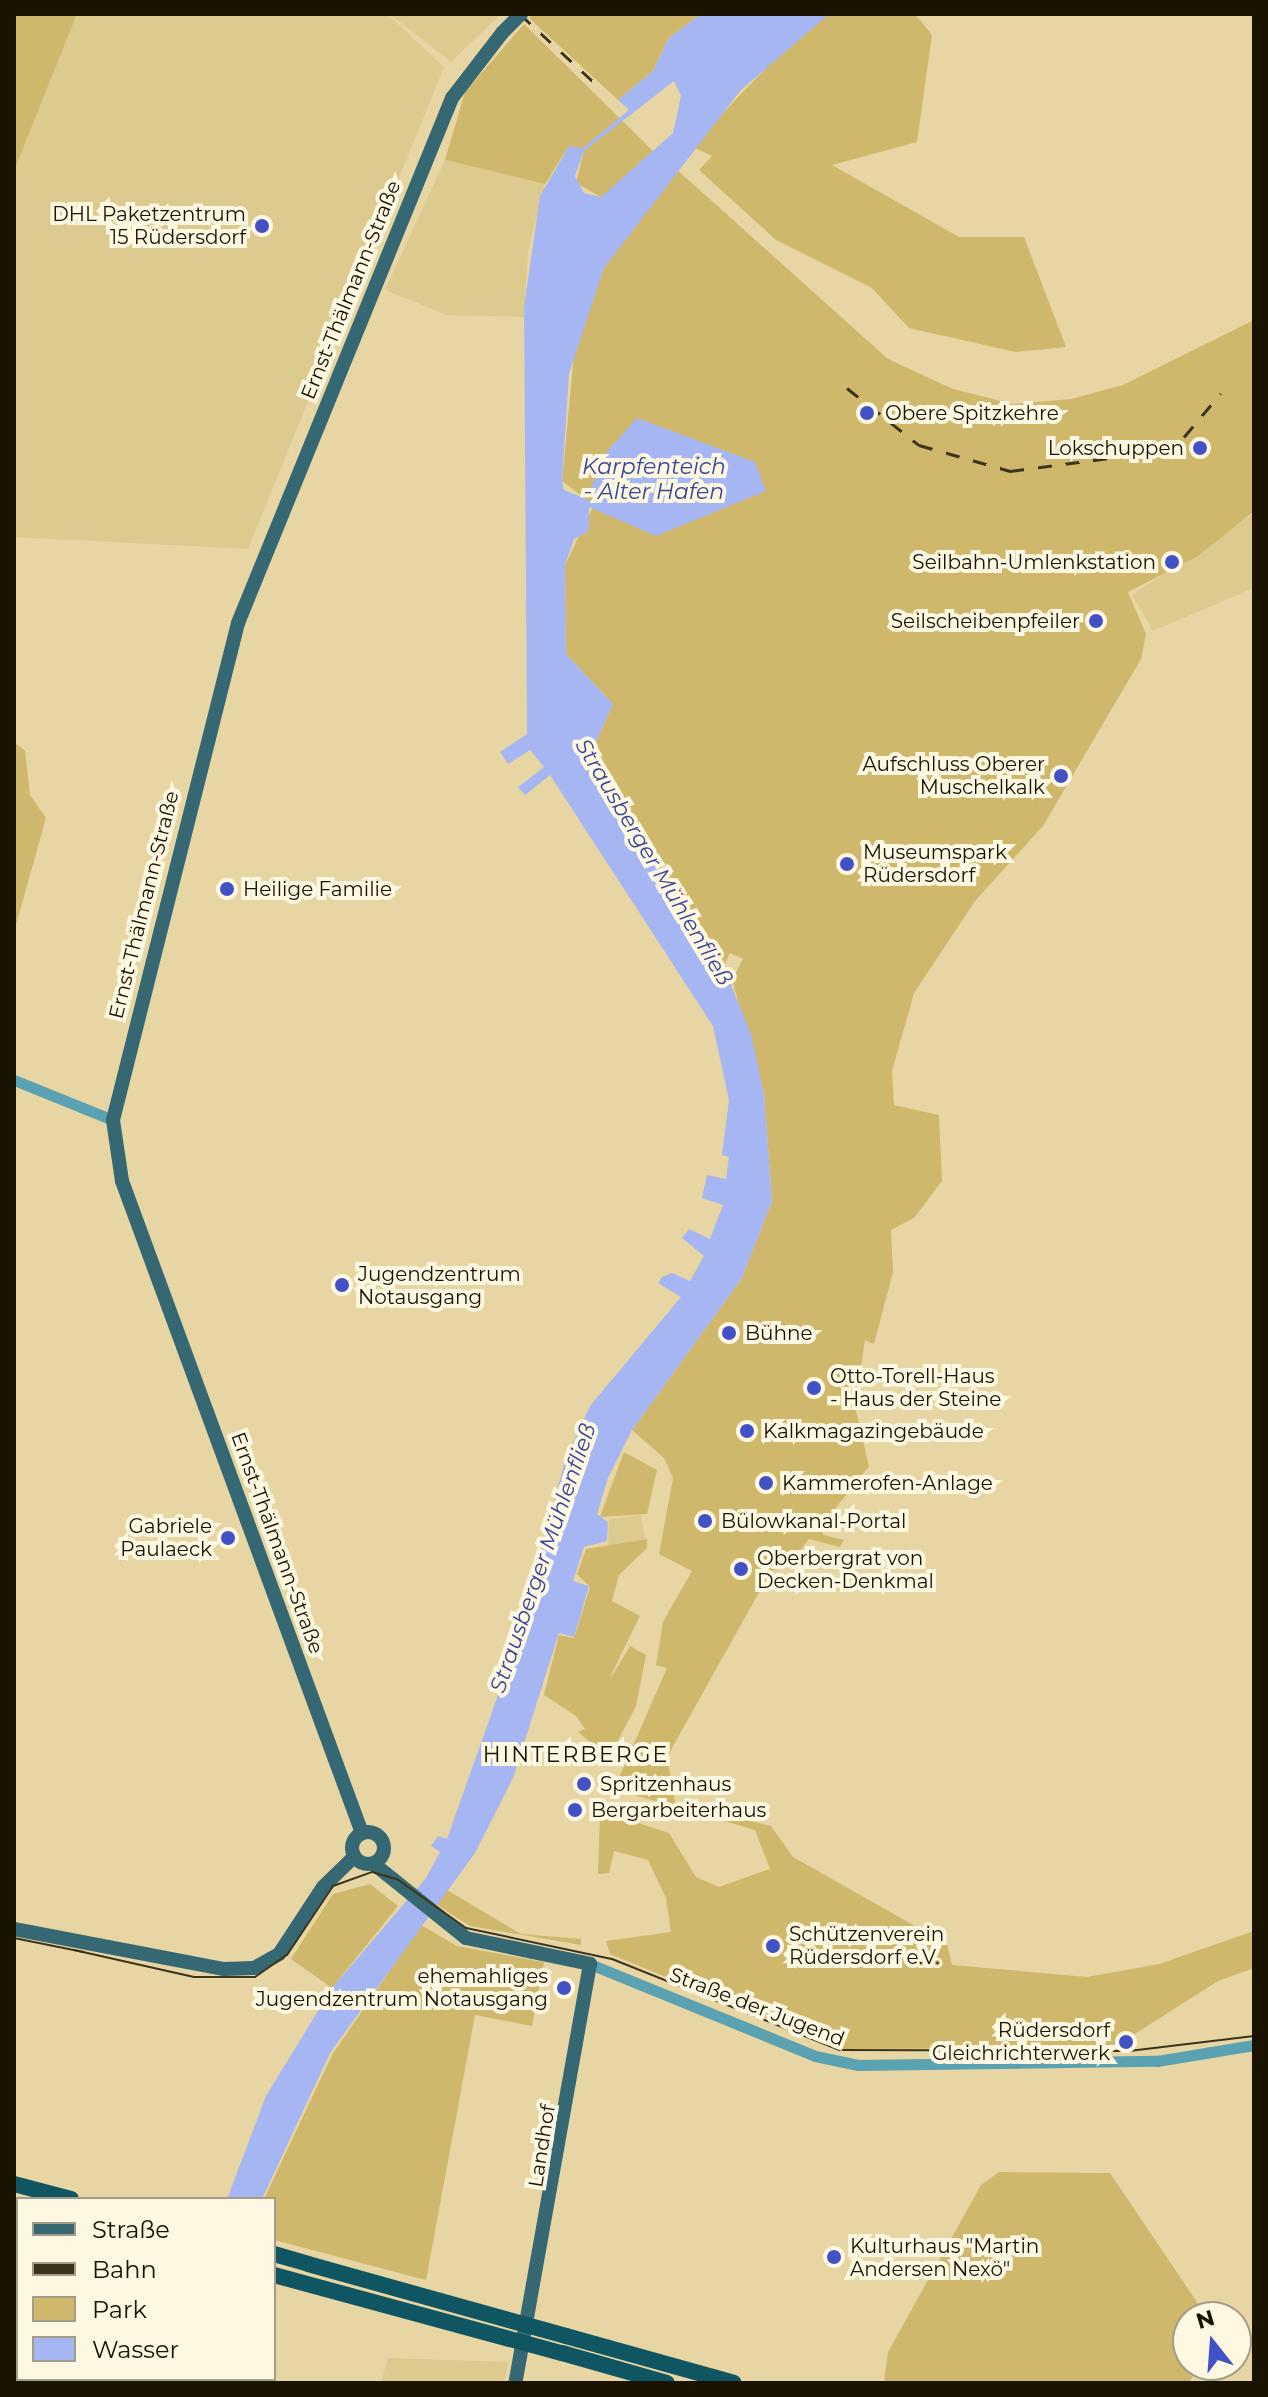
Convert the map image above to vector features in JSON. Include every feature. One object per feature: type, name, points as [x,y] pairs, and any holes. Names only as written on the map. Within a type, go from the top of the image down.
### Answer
[{"type":"highway","points":[[14,2184],[63,2197]]},
{"type":"highway","points":[[276,2255],[734,2383]]},
{"type":"highway","points":[[276,2276],[667,2383]]},
{"type":"main road","name":"Ernst-Thälmann-Straße","points":[[374,1864],[384,1843],[362,1833],[123,1185],[113,1120],[238,623],[452,98],[502,33],[521,14]]},
{"type":"main road","points":[[354,1857],[353,1843],[362,1833]]},
{"type":"main road","points":[[354,1857],[374,1864]]},
{"type":"main road","points":[[14,1929],[224,1969],[254,1968],[279,1954],[323,1887],[354,1857]]},
{"type":"main road","name":"Straße der Jugend","points":[[374,1864],[392,1885],[442,1924],[466,1938],[590,1964]]},
{"type":"main road","name":"Landhof","points":[[515,2383],[529,2335],[590,1964]]},
{"type":"street","points":[[14,1080],[113,1120]]},
{"type":"street","name":"Straße der Jugend","points":[[590,1964],[815,2056],[858,2065],[1129,2062],[1254,2045]]},
{"type":"shaded area","points":[[77,14],[387,14],[444,67],[248,549],[14,537],[14,171]]},
{"type":"shaded area","points":[[390,14],[501,14],[451,62]]},
{"type":"shaded area","points":[[445,160],[545,184],[528,251],[524,317],[447,315],[385,290]]},
{"type":"shaded area","points":[[1254,513],[1254,588],[1153,631],[1132,595]]},
{"type":"shaded area","points":[[641,1515],[645,1539],[608,1546],[609,1519]]},
{"type":"shaded area","points":[[388,2358],[509,2362],[503,2383],[381,2383]]},
{"type":"green space","points":[[14,14],[77,14],[14,171]]},
{"type":"green space","points":[[533,14],[701,14],[669,38],[653,71],[618,100],[529,18]]},
{"type":"green space","points":[[829,14],[915,14],[932,35],[917,142],[832,165],[959,237],[1024,237],[1066,347],[1016,352],[909,328],[872,288],[776,240],[699,170],[712,156],[691,146],[798,35]]},
{"type":"green space","points":[[524,24],[654,152],[601,197],[576,183],[584,151],[569,146],[545,184],[445,160],[465,92]]},
{"type":"green space","name":"Museumspark Rüdersdorf","points":[[675,168],[888,359],[953,389],[1013,404],[1071,399],[1123,385],[1254,320],[1254,511],[1198,556],[1128,592],[1146,634],[1141,659],[1043,826],[975,901],[914,993],[892,1071],[894,1105],[939,1115],[942,1181],[914,1218],[891,1230],[893,1272],[874,1344],[865,1340],[855,1407],[869,1466],[824,1523],[823,1535],[844,1540],[840,1547],[809,1539],[788,1566],[771,1571],[667,1757],[675,1802],[771,1826],[793,1857],[947,1944],[952,1965],[1087,1977],[1159,1964],[1254,1931],[1254,1968],[1218,1981],[1113,2048],[840,2049],[610,1954],[606,1941],[671,1932],[666,1898],[648,1860],[614,1851],[609,1873],[598,1874],[600,1811],[669,1833],[696,1877],[719,1887],[770,1869],[755,1830],[614,1789],[667,1668],[656,1665],[663,1622],[692,1571],[659,1554],[673,1478],[664,1458],[632,1430],[742,1278],[772,1201],[764,1093],[732,980],[743,959],[730,953],[722,970],[624,821],[593,748],[613,704],[566,654],[565,565],[594,505],[562,481],[575,344],[604,268]]},
{"type":"green space","points":[[14,742],[25,751],[30,795],[46,818],[14,932]]},
{"type":"green space","points":[[624,1452],[657,1470],[647,1514],[600,1517]]},
{"type":"green space","points":[[647,1539],[647,1548],[619,1575],[612,1601],[640,1616],[611,1675],[605,1672],[612,1676],[630,1646],[646,1655],[636,1706],[613,1750],[601,1751],[578,1732],[585,1729],[576,1716],[544,1695],[559,1635],[574,1638],[590,1587],[577,1574],[586,1549]]},
{"type":"green space","points":[[370,1884],[398,1906],[332,1988],[291,1959],[333,1894]]},
{"type":"green space","points":[[447,1890],[521,1934],[581,1939],[581,1945],[470,1926],[437,1905]]},
{"type":"green space","points":[[421,1925],[457,1946],[544,1962],[532,2026],[475,2015],[426,2280],[276,2241],[276,2197],[265,2197],[332,2055]]},
{"type":"green space","points":[[999,2172],[1110,2173],[1196,2301],[1172,2301],[1172,2381],[1189,2383],[884,2383],[888,2352],[981,2185]]},
{"type":"water","points":[[701,14],[829,14],[740,91],[604,268],[569,374],[562,481],[564,490],[596,503],[590,490],[605,454],[637,418],[755,462],[766,491],[656,536],[589,507],[589,531],[574,539],[565,565],[566,654],[613,704],[593,748],[607,787],[729,980],[751,1034],[764,1094],[772,1201],[742,1278],[632,1430],[608,1478],[597,1514],[608,1522],[607,1541],[584,1547],[573,1581],[589,1586],[574,1637],[559,1633],[513,1778],[475,1853],[330,2053],[263,2197],[228,2197],[266,2096],[332,1988],[426,1878],[440,1852],[431,1846],[438,1836],[447,1839],[504,1678],[566,1458],[590,1406],[681,1297],[658,1283],[662,1277],[672,1273],[690,1281],[704,1256],[682,1238],[689,1229],[710,1239],[723,1205],[702,1198],[707,1175],[726,1179],[729,1157],[722,1155],[729,1100],[713,1026],[550,775],[525,795],[518,787],[544,767],[530,750],[508,764],[500,752],[527,734],[524,307],[540,196],[569,146],[583,148],[629,110],[618,100],[653,71],[669,38]],"holes":[[[674,81],[681,96],[673,133],[601,197],[584,193],[575,176],[584,151]]]},
{"type":"tram line","points":[[74,1950],[194,1977],[255,1977],[287,1955],[333,1886],[372,1872],[397,1879],[466,1928],[612,1959],[840,2050],[1129,2051],[1254,2036]]},
{"type":"tram line","points":[[14,1938],[84,1952]]},
{"type":"railway","points":[[520,14],[599,87]]},
{"type":"railway","points":[[847,388],[919,445],[1010,471],[1161,451],[1184,437],[1221,393]]},
{"type":"place","name":"DHL Paketzentrum 15 Rüdersdorf","points":[[262,226]]},
{"type":"place","name":"Obere Spitzkehre","points":[[867,413]]},
{"type":"place","name":"Lokschuppen","points":[[1200,448]]},
{"type":"place","name":"Seilbahn-Umlenkstation","points":[[1172,562]]},
{"type":"place","name":"Seilscheibenpfeiler","points":[[1096,621]]},
{"type":"place","name":"Aufschluss Oberer Muschelkalk","points":[[1061,776]]},
{"type":"place","name":"Museumspark Rüdersdorf","points":[[847,864]]},
{"type":"place","name":"Heilige Familie","points":[[227,889]]},
{"type":"place","name":"Jugendzentrum Notausgang","points":[[342,1285]]},
{"type":"place","name":"Bühne","points":[[729,1333]]},
{"type":"place","name":"Otto-Torell-Haus - Haus der Steine","points":[[814,1388]]},
{"type":"place","name":"Kalkmagazingebäude","points":[[747,1431]]},
{"type":"place","name":"Kammerofen-Anlage","points":[[766,1483]]},
{"type":"place","name":"Bülowkanal-Portal","points":[[705,1521]]},
{"type":"place","name":"Gabriele Paulaeck","points":[[228,1538]]},
{"type":"place","name":"Oberbergrat von Decken-Denkmal","points":[[741,1569]]},
{"type":"place","name":"Spritzenhaus","points":[[584,1784]]},
{"type":"place","name":"Bergarbeiterhaus","points":[[575,1810]]},
{"type":"place","name":"Schützenverein Rüdersdorf e.V.","points":[[773,1946]]},
{"type":"place","name":"ehemahliges Jugendzentrum Notausgang","points":[[564,1988]]},
{"type":"place","name":"Rüdersdorf Gleichrichterwerk","points":[[1126,2042]]},
{"type":"place","name":"Kulturhaus \"Martin Andersen Nexö\"","points":[[834,2257]]},
{"type":"district","name":"HINTERBERGE","points":[[576,1755]]},
{"type":"water label","name":"Karpfenteich - Alter Hafen","points":[[654,478]]},
{"type":"water label","name":"Strausberger Mühlenfließ","points":[[654,862]]},
{"type":"water label","name":"Strausberger Mühlenfließ","points":[[543,1558]]}]
